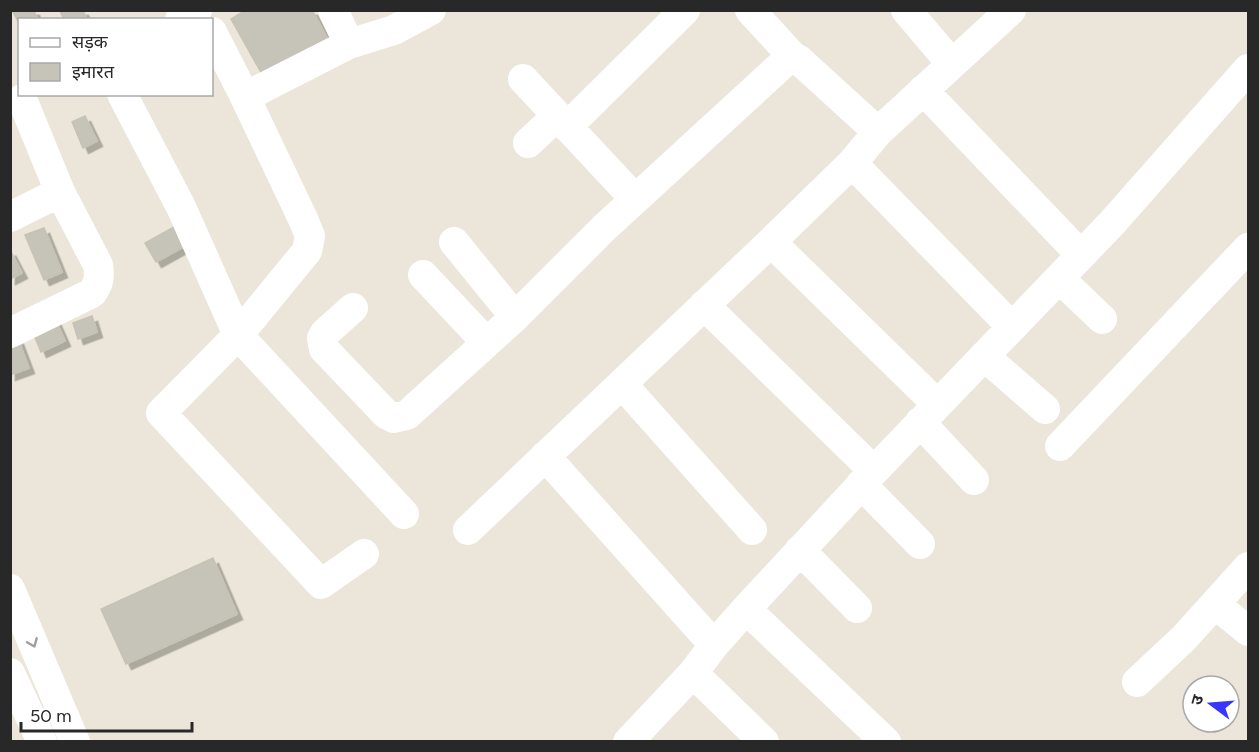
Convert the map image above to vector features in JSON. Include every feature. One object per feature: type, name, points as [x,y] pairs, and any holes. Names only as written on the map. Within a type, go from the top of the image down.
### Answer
[{"type":"street","points":[[184,18],[199,10]]},
{"type":"street","points":[[333,10],[348,44]]},
{"type":"street","points":[[245,97],[348,44],[394,30],[431,10]]},
{"type":"street","points":[[528,143],[562,121],[685,10]]},
{"type":"street","points":[[750,10],[793,57],[800,60],[878,132]]},
{"type":"street","points":[[906,10],[951,63]]},
{"type":"street","points":[[468,530],[771,242],[852,163],[878,132],[1011,10]]},
{"type":"street","points":[[213,34],[310,236],[307,251],[238,335],[161,413],[321,584],[364,554]]},
{"type":"street","points":[[353,308],[325,333],[322,338],[324,350],[386,414],[394,418],[407,415],[515,317],[635,199],[788,59],[793,57]]},
{"type":"street","points":[[628,741],[693,673],[714,645],[867,477],[1112,223],[1248,69]]},
{"type":"street","points":[[523,80],[635,199]]},
{"type":"street","points":[[923,90],[1081,255]]},
{"type":"street","points":[[123,96],[181,207],[238,335],[404,514]]},
{"type":"street","points":[[10,333],[92,292],[99,284],[100,274],[98,265],[60,192],[21,99]]},
{"type":"street","points":[[852,163],[1012,327]]},
{"type":"street","points":[[10,217],[60,192]]},
{"type":"street","points":[[454,242],[515,317]]},
{"type":"street","points":[[771,242],[929,413],[974,480]]},
{"type":"street","points":[[1060,446],[1248,248]]},
{"type":"street","points":[[423,275],[486,342]]},
{"type":"street","points":[[1059,278],[1102,319]]},
{"type":"street","points":[[705,305],[867,477],[920,544]]},
{"type":"street","points":[[984,356],[1045,409]]},
{"type":"street","points":[[622,384],[752,530]]},
{"type":"street","points":[[545,456],[714,645]]},
{"type":"street","points":[[800,550],[856,608]]},
{"type":"street","points":[[1137,682],[1184,638],[1248,567]]},
{"type":"street","points":[[10,589],[75,741]]},
{"type":"street","points":[[1215,604],[1248,631]]},
{"type":"street","points":[[746,609],[886,741]]},
{"type":"street","points":[[10,673],[42,741]]},
{"type":"street","points":[[693,673],[764,741]]},
{"type":"building","points":[[12,10],[34,10],[37,18],[18,18],[18,21]]},
{"type":"building","points":[[83,10],[86,18],[63,18],[60,11]]},
{"type":"building","points":[[246,10],[312,10],[327,38],[262,74],[231,19]]},
{"type":"building","points":[[85,116],[97,141],[83,148],[72,122]]},
{"type":"building","points":[[181,223],[192,242],[156,262],[145,243]]},
{"type":"building","points":[[44,228],[62,272],[44,280],[25,235]]},
{"type":"building","points":[[10,250],[22,273],[10,279]]},
{"type":"building","points":[[53,314],[65,341],[41,352],[30,325]]},
{"type":"building","points":[[92,316],[97,332],[78,339],[73,323]]},
{"type":"building","points":[[18,339],[29,368],[10,375],[10,342]]},
{"type":"building","points":[[213,558],[237,614],[126,664],[101,609]]}]
